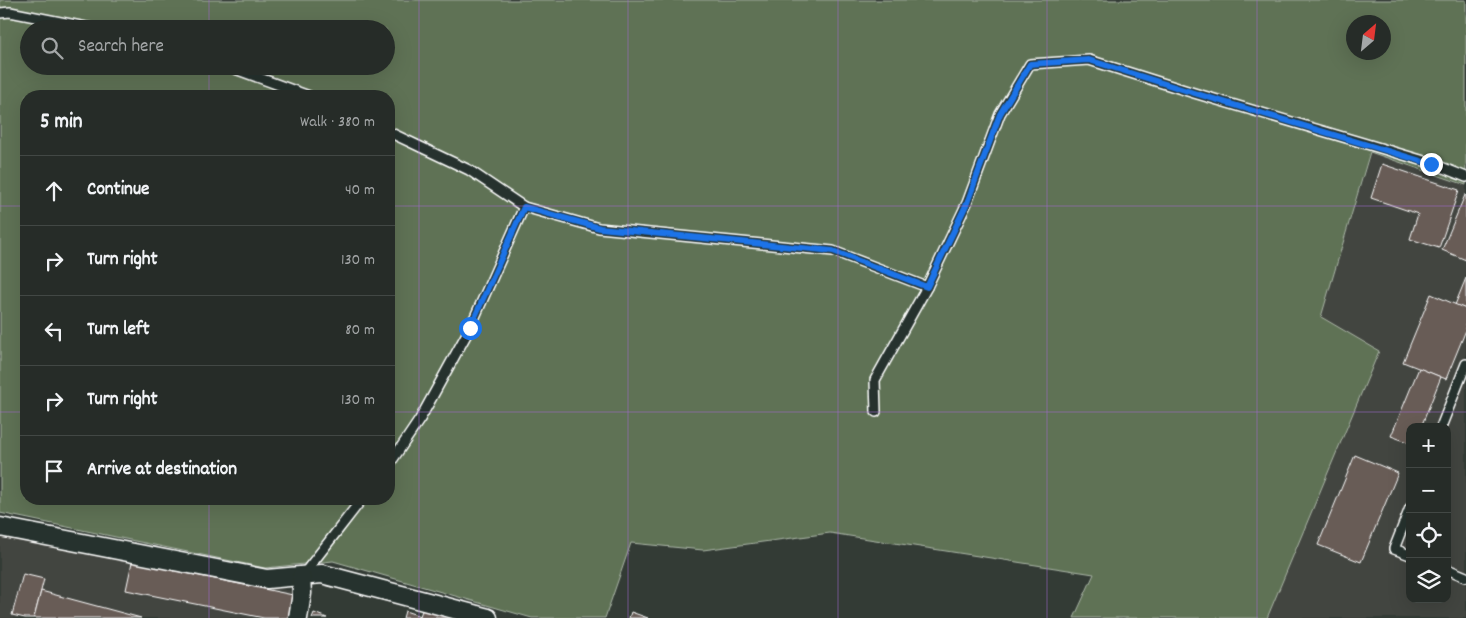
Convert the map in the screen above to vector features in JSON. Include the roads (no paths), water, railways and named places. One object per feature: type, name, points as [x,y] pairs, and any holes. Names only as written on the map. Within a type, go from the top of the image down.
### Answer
[{"type":"street","points":[[0,527],[267,579],[322,574],[488,618]]},
{"type":"street","points":[[298,618],[302,593],[301,577]]},
{"type":"lane","points":[[0,13],[10,12],[50,20]]},
{"type":"lane","points":[[876,412],[875,380],[927,287],[967,203],[1000,114],[1030,64],[1089,60],[1431,164],[1466,177]]},
{"type":"lane","points":[[252,75],[293,90]]},
{"type":"lane","points":[[395,135],[469,170],[524,207],[600,228],[833,251],[927,287]]},
{"type":"lane","points":[[395,456],[420,419],[470,328],[524,207]]},
{"type":"lane","points":[[1444,423],[1461,389],[1466,364]]},
{"type":"lane","points":[[301,577],[357,505]]},
{"type":"lane","points":[[1406,518],[1394,549],[1406,554]]},
{"type":"lane","points":[[1451,571],[1466,577]]}]
